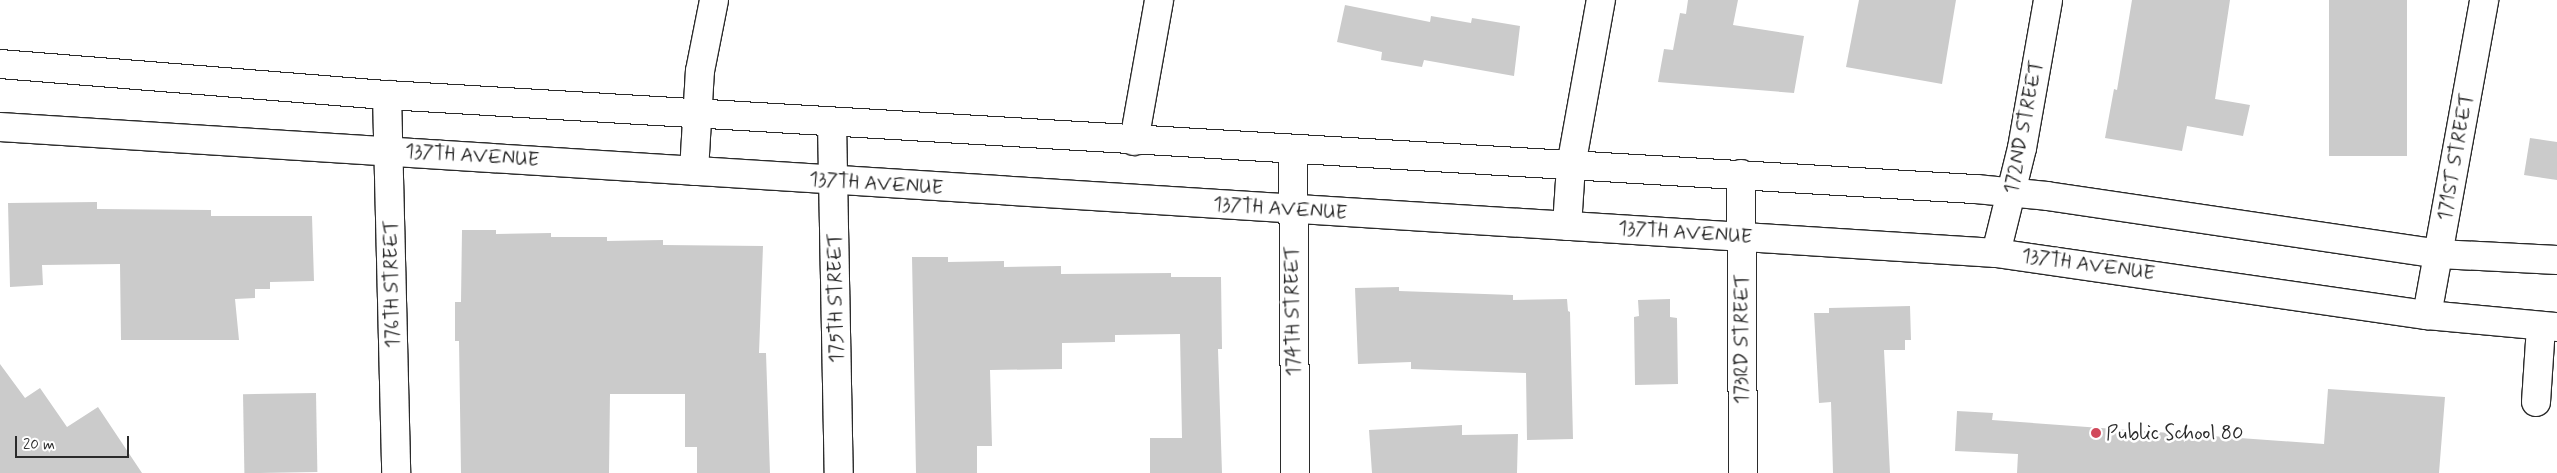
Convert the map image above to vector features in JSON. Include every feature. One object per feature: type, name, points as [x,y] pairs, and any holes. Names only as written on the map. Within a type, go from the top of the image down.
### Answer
[{"type":"street","points":[[694,171],[700,71],[714,0]]},
{"type":"street","points":[[1134,141],[1159,0]]},
{"type":"street","points":[[1567,226],[1571,166],[1601,0]]},
{"type":"street","name":"172ND STREET","points":[[1996,252],[2013,192],[2048,0]]},
{"type":"street","name":"171ST STREET","points":[[2427,315],[2484,0]]},
{"type":"street","points":[[0,64],[387,95],[1134,141],[1741,174],[2013,192],[2439,254],[2557,260]]},
{"type":"street","name":"176TH STREET","points":[[387,95],[396,473]]},
{"type":"street","name":"175TH STREET","points":[[832,123],[839,473]]},
{"type":"street","name":"137TH AVENUE","points":[[0,126],[151,138],[389,150],[833,181],[1996,252],[2427,315],[2549,327]]},
{"type":"street","name":"174TH STREET","points":[[1293,149],[1295,473]]},
{"type":"street","name":"173RD STREET","points":[[1741,174],[1743,473]]},
{"type":"street","points":[[2536,402],[2549,327]]},
{"type":"building","points":[[1688,0],[1738,0],[1733,25],[1804,36],[1794,93],[1658,82],[1664,49],[1673,50],[1680,13],[1686,14]]},
{"type":"building","points":[[1859,0],[1956,0],[1942,84],[1846,67]]},
{"type":"building","points":[[2132,0],[2230,0],[2215,99],[2250,105],[2243,136],[2187,126],[2182,151],[2105,138],[2114,89],[2117,90]]},
{"type":"building","points":[[2329,0],[2407,0],[2407,156],[2329,156]]},
{"type":"building","points":[[1345,5],[1430,22],[1431,16],[1471,23],[1472,18],[1520,26],[1514,76],[1424,60],[1422,67],[1381,60],[1382,52],[1337,42]]},
{"type":"building","points":[[2530,138],[2557,142],[2557,180],[2524,175]]},
{"type":"building","points":[[97,202],[97,209],[211,210],[211,216],[312,216],[314,281],[270,282],[270,289],[255,289],[255,298],[235,299],[239,340],[121,340],[120,264],[42,265],[43,285],[10,287],[8,203]]},
{"type":"building","points":[[462,230],[496,230],[496,234],[551,233],[551,237],[607,237],[607,241],[663,240],[663,245],[763,246],[759,353],[766,353],[770,473],[697,473],[697,447],[685,447],[685,394],[610,394],[609,473],[461,473],[459,341],[455,341],[455,302],[461,302]]},
{"type":"building","points":[[912,257],[948,257],[948,262],[1004,261],[1004,267],[1061,266],[1061,274],[1171,273],[1171,277],[1221,277],[1222,349],[1218,349],[1222,473],[1150,473],[1150,438],[1182,438],[1180,334],[1115,335],[1115,342],[1062,343],[1062,369],[990,370],[992,446],[977,446],[977,473],[916,473]]},
{"type":"building","points":[[1399,287],[1399,291],[1513,295],[1513,300],[1567,299],[1568,311],[1570,312],[1573,439],[1527,440],[1526,373],[1411,369],[1411,362],[1358,364],[1355,288]]},
{"type":"building","points":[[1670,299],[1670,317],[1677,318],[1678,384],[1635,385],[1634,317],[1639,316],[1638,300]]},
{"type":"building","points":[[1910,306],[1911,340],[1905,340],[1905,350],[1884,350],[1890,473],[1833,473],[1831,402],[1819,403],[1814,313],[1829,313],[1829,308]]},
{"type":"building","points":[[0,364],[25,398],[40,388],[67,427],[98,407],[142,473],[0,473]]},
{"type":"building","name":"Public School 80","points":[[2328,389],[2445,397],[2439,473],[2017,473],[2018,454],[1955,451],[1957,411],[1993,413],[1992,420],[2324,444]]},
{"type":"building","points":[[316,393],[317,472],[244,473],[243,394]]},
{"type":"building","points":[[1462,425],[1462,435],[1518,434],[1517,473],[1372,473],[1369,430]]},
{"type":"place","name":"Public School 80","points":[[2096,433]]}]
